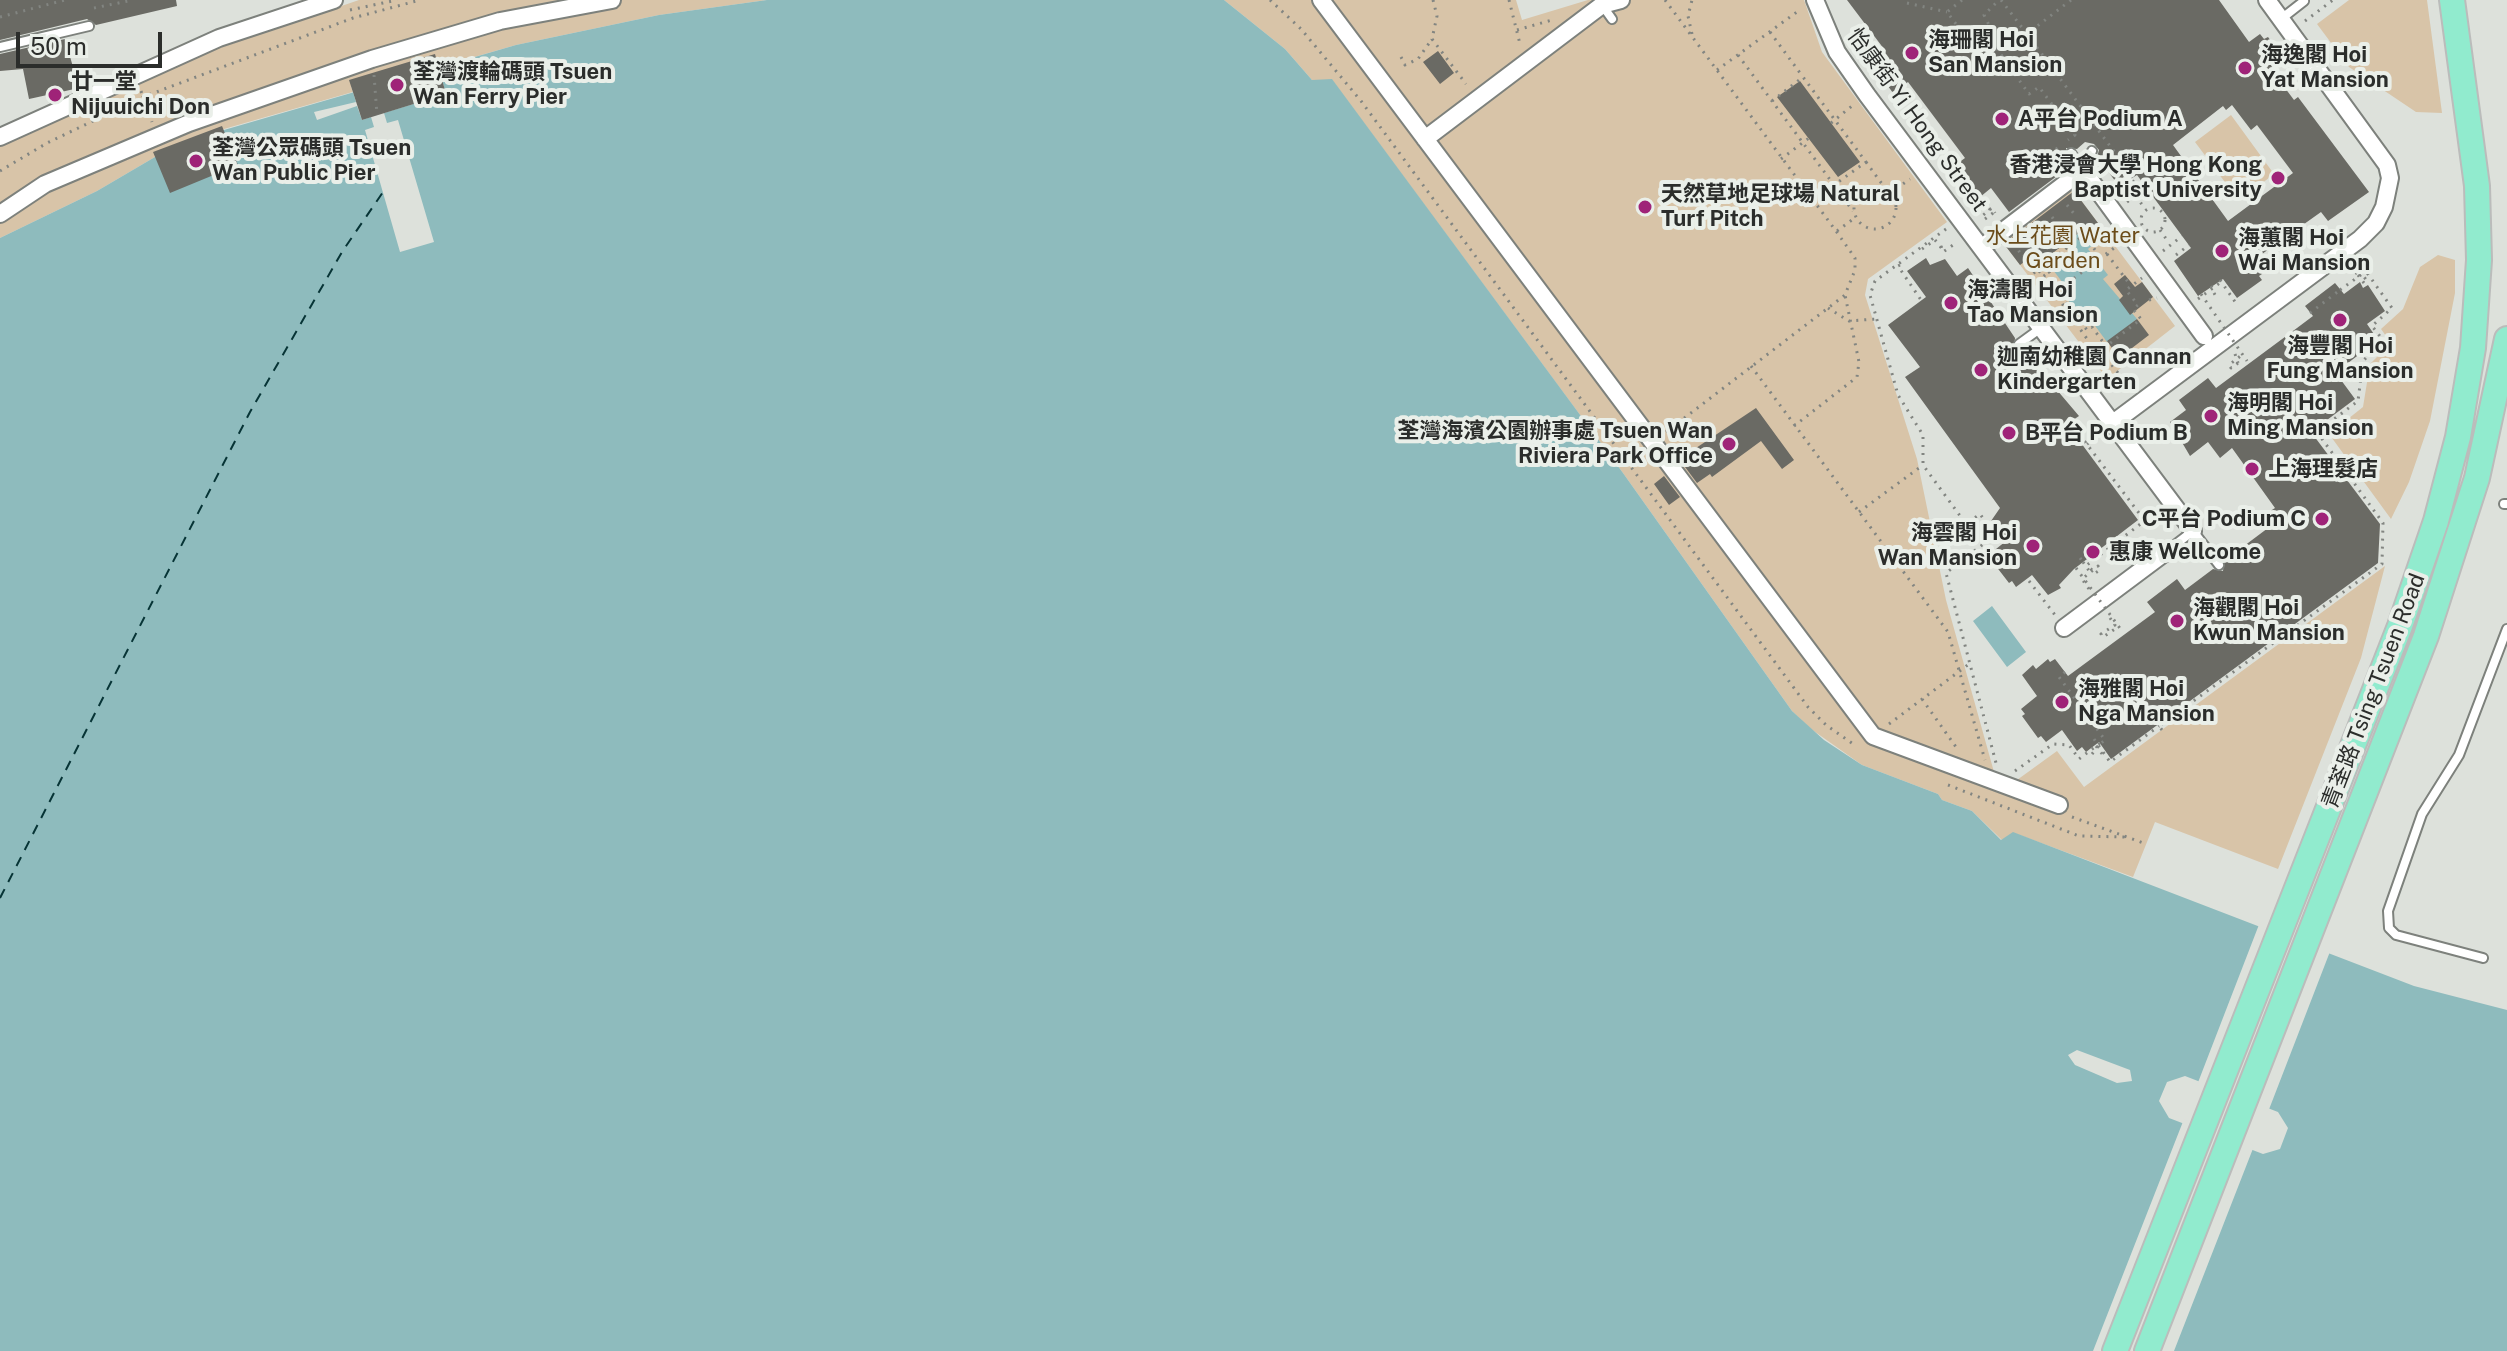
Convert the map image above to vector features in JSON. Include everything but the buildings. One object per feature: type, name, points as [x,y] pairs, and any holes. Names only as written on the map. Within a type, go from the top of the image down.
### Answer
[{"type":"main road","name":"青荃路 Tsing Tsuen Road","points":[[2115,1351],[2404,615],[2439,510],[2468,390],[2477,313],[2477,186],[2452,0]]},
{"type":"main road","name":"青荃路 Tsing Tsuen Road","points":[[2147,1351],[2426,636],[2477,478],[2507,339]]},
{"type":"street","points":[[0,137],[219,38],[334,0]]},
{"type":"street","points":[[0,214],[45,184],[189,123],[372,59],[500,21],[612,0]]},
{"type":"street","points":[[1321,0],[1833,687],[1873,736],[1974,773],[1994,773],[2059,805]]},
{"type":"street","points":[[1425,139],[1526,63],[1621,0]]},
{"type":"street","points":[[2113,423],[2209,342],[2360,239],[2376,223],[2389,191],[2387,165],[2377,149],[2267,0]]},
{"type":"street","name":"怡康街 Yi Hong Street","points":[[1809,4],[1837,52],[2193,531]]},
{"type":"street","points":[[1982,247],[2083,170],[2209,342]]},
{"type":"street","points":[[2064,628],[2163,554]]},
{"type":"lane","points":[[2281,19],[2304,1]]},
{"type":"lane","points":[[0,47],[89,26]]},
{"type":"lane","points":[[2071,153],[2083,170],[2092,151]]},
{"type":"lane","points":[[2019,344],[2041,328]]},
{"type":"lane","points":[[2163,554],[2193,531],[2219,565]]},
{"type":"lane","points":[[2483,958],[2396,935],[2389,928],[2388,911],[2422,814],[2459,755],[2507,629]]},
{"type":"path","points":[[0,17],[65,0]]},
{"type":"path","points":[[94,8],[133,0]]},
{"type":"path","points":[[350,10],[397,0]]},
{"type":"path","points":[[0,171],[47,143],[143,97],[353,18],[420,0]]},
{"type":"path","points":[[1270,0],[1301,29],[1361,101],[1808,707],[1856,746]]},
{"type":"path","points":[[1401,57],[1405,65],[1418,59],[1432,39],[1437,16],[1433,0]]},
{"type":"path","points":[[1509,0],[1526,63]]},
{"type":"path","points":[[1665,0],[1855,258],[1855,270],[1845,295],[1859,362],[1857,377],[1794,426]]},
{"type":"path","points":[[1692,0],[1688,16],[1693,37]]},
{"type":"path","points":[[1947,12],[1962,0]]},
{"type":"path","points":[[1992,31],[1984,15],[2000,0],[2135,179]]},
{"type":"path","points":[[2027,34],[2071,0]]},
{"type":"path","points":[[2302,23],[2333,0]]},
{"type":"path","points":[[1907,3],[1947,12],[1983,60],[1997,49],[2029,94],[2039,87],[2075,135],[2030,168]]},
{"type":"path","points":[[1717,70],[1809,4]]},
{"type":"path","points":[[1738,55],[1856,216],[1870,228],[1889,224],[1897,205],[1890,193],[1833,121],[1770,32]]},
{"type":"path","points":[[1432,39],[1467,85]]},
{"type":"path","points":[[372,59],[377,115]]},
{"type":"path","points":[[2008,64],[2014,60]]},
{"type":"path","points":[[1772,101],[1803,77]]},
{"type":"path","points":[[139,86],[154,126]]},
{"type":"path","points":[[1833,121],[1852,106]]},
{"type":"path","points":[[1781,159],[1809,138]]},
{"type":"path","points":[[1834,185],[1866,162]]},
{"type":"path","points":[[1890,193],[1910,179]]},
{"type":"path","points":[[2113,212],[2132,193],[2146,188]]},
{"type":"path","points":[[1856,216],[1855,201],[1864,190],[1886,189]]},
{"type":"path","points":[[2132,193],[2146,210],[2161,212],[2165,219],[2160,230],[2153,232],[2143,228],[2140,220],[2146,210]]},
{"type":"path","points":[[1984,202],[1993,213],[1985,219],[1982,216],[1988,211],[1992,208],[1994,212]]},
{"type":"path","points":[[2063,207],[2067,204],[2075,215]]},
{"type":"path","points":[[1836,231],[1856,216]]},
{"type":"path","points":[[2056,222],[2073,243]]},
{"type":"path","points":[[1946,229],[1875,281],[1870,295],[1898,395],[1923,435],[1923,465],[1966,524],[1980,514],[1995,535],[1947,570],[1994,773]]},
{"type":"path","points":[[2160,230],[2171,245]]},
{"type":"path","points":[[2024,281],[2084,235],[2099,259]]},
{"type":"path","points":[[2038,236],[2054,257]]},
{"type":"path","points":[[2149,261],[2182,236]]},
{"type":"path","points":[[2023,237],[2013,244],[2023,257],[2027,254],[2097,353],[2141,319],[2133,309],[2138,305],[2126,290],[2140,280]]},
{"type":"path","points":[[1921,300],[1898,266],[1935,240],[1943,250],[1949,245],[1946,242],[1941,246],[1943,252],[1956,242]]},
{"type":"path","points":[[2176,254],[2189,245]]},
{"type":"path","points":[[2062,286],[2116,247]]},
{"type":"path","points":[[2107,253],[2131,286]]},
{"type":"path","points":[[2044,265],[2062,286],[2064,292],[2060,295],[2087,330],[2092,327],[2103,342],[2088,353]]},
{"type":"path","points":[[2310,313],[2340,290],[2362,274],[2367,281],[2364,283],[2358,276],[2351,265]]},
{"type":"path","points":[[2094,739],[2110,762],[2161,728],[2382,564],[2383,523],[2317,432],[2358,401],[2363,361],[2383,340],[2372,326],[2392,308],[2365,270],[2358,276]]},
{"type":"path","points":[[2034,283],[2049,272]]},
{"type":"path","points":[[2184,309],[2221,281],[2241,310]]},
{"type":"path","points":[[2211,286],[2219,299]]},
{"type":"path","points":[[1627,462],[1845,295]]},
{"type":"path","points":[[2205,295],[2247,361]]},
{"type":"path","points":[[2149,300],[2155,299]]},
{"type":"path","points":[[1828,308],[1849,321],[1876,319]]},
{"type":"path","points":[[2097,346],[2131,390]]},
{"type":"path","points":[[2235,354],[2238,363],[2231,368],[2229,365],[2243,354]]},
{"type":"path","points":[[1751,366],[1948,632],[1994,773]]},
{"type":"path","points":[[2039,380],[2047,390]]},
{"type":"path","points":[[2070,422],[2145,521]]},
{"type":"path","points":[[2087,444],[2098,435]]},
{"type":"path","points":[[1859,512],[1923,465]]},
{"type":"path","points":[[2081,560],[2092,575],[2100,570],[2098,566],[2092,570],[2087,565],[2156,512]]},
{"type":"path","points":[[2076,568],[2122,631]]},
{"type":"path","points":[[2029,581],[2064,628]]},
{"type":"path","points":[[1948,632],[1958,623]]},
{"type":"path","points":[[2107,630],[2101,634],[2103,637],[2118,627]]},
{"type":"path","points":[[1873,736],[1969,664]]},
{"type":"path","points":[[2006,770],[2013,773],[2053,744],[2069,745],[2079,759],[2105,740],[2059,677],[2065,672]]},
{"type":"path","points":[[1922,699],[1974,773]]},
{"type":"path","points":[[2092,754],[2098,746]]},
{"type":"path","points":[[2098,746],[2102,756]]},
{"type":"path","points":[[2126,837],[2146,844]]},
{"type":"green space","points":[[359,0],[767,0],[659,15],[516,45],[224,129],[155,157],[97,191],[0,238],[0,146],[193,57]]},
{"type":"green space","points":[[1224,0],[1516,0],[1522,20],[1588,0],[1804,0],[1822,52],[1947,222],[1868,279],[1865,295],[1917,459],[1946,600],[1994,772],[2017,780],[2057,751],[2084,787],[2385,566],[2361,658],[2278,869],[2155,822],[2133,877],[2014,833],[2002,840],[1972,811],[1942,800],[1938,794],[1862,765],[1811,729],[1792,711],[1623,473],[1332,80],[1312,80],[1285,49]]},
{"type":"green space","points":[[2349,0],[2427,0],[2442,113],[2416,112],[2349,67],[2317,24]]},
{"type":"green space","points":[[2231,115],[2274,174],[2239,201],[2195,142]]},
{"type":"green space","name":"水上花園 Water Garden","points":[[2071,187],[2175,326],[2107,379],[2001,240]]},
{"type":"green space","points":[[2438,255],[2455,260],[2455,293],[2430,421],[2409,482],[2391,519],[2329,434],[2363,407],[2370,364],[2391,343],[2381,329],[2403,309],[2420,267]]},
{"type":"water","points":[[767,0],[1224,0],[1285,49],[1312,80],[1332,79],[1623,473],[1792,711],[1824,740],[1862,765],[1938,794],[1942,800],[1972,811],[2001,840],[2013,832],[2414,986],[2507,1010],[2507,1351],[0,1351],[0,238],[97,191],[155,157],[224,130],[516,45],[659,15]],"holes":[[[2077,1050],[2130,1070],[2132,1081],[2117,1083],[2075,1065],[2068,1055]],[[2185,1076],[2278,1112],[2288,1128],[2280,1149],[2263,1154],[2169,1118],[2159,1101],[2167,1082]]]},
{"type":"water","points":[[2084,229],[2094,244],[2088,249],[2108,275],[2103,279],[2137,319],[2107,342],[2093,323],[2088,326],[2064,295],[2069,291],[2050,266],[2076,246],[2071,239]]},
{"type":"water","points":[[1992,606],[2026,652],[2007,667],[1973,621]]},
{"type":"pier","points":[[482,62],[484,70],[442,80],[446,94],[384,113],[387,123],[398,120],[434,242],[400,252],[365,130],[374,127],[371,117],[362,120],[357,106],[317,120],[314,112],[356,102],[351,86],[437,63],[442,76]]},
{"type":"pier","points":[[2260,922],[2331,949],[2268,1112],[2197,1085]]},
{"type":"pier","points":[[2184,1119],[2254,1146],[2174,1351],[2093,1351]]},
{"type":"ferry route","points":[[0,898],[250,412],[342,252],[383,192]]},
{"type":"place","name":"海珊閣 Hoi San Mansion","points":[[1912,53]]},
{"type":"place","name":"海逸閣 Hoi Yat Mansion","points":[[2245,68]]},
{"type":"place","name":"荃灣渡輪碼頭 Tsuen Wan Ferry Pier","points":[[397,85]]},
{"type":"place","name":"廿一堂 Nijuuichi Don","points":[[55,95]]},
{"type":"place","name":"A平台 Podium A","points":[[2002,119]]},
{"type":"place","name":"荃灣公眾碼頭 Tsuen Wan Public Pier","points":[[196,161]]},
{"type":"place","name":"香港浸會大學 Hong Kong Baptist University","points":[[2278,178]]},
{"type":"place","name":"天然草地足球場 Natural Turf Pitch","points":[[1645,207]]},
{"type":"place","name":"海蕙閣 Hoi Wai Mansion","points":[[2222,251]]},
{"type":"place","name":"海濤閣 Hoi Tao Mansion","points":[[1951,303]]},
{"type":"place","name":"海豐閣 Hoi Fung Mansion","points":[[2340,320]]},
{"type":"place","name":"迦南幼稚園 Cannan Kindergarten","points":[[1981,370]]},
{"type":"place","name":"海明閣 Hoi Ming Mansion","points":[[2211,416]]},
{"type":"place","name":"B平台 Podium B","points":[[2009,433]]},
{"type":"place","name":"荃灣海濱公園辦事處 Tsuen Wan Riviera Park Office","points":[[1729,444]]},
{"type":"place","name":"上海理髮店","points":[[2252,469]]},
{"type":"place","name":"C平台 Podium C","points":[[2322,519]]},
{"type":"place","name":"海雲閣 Hoi Wan Mansion","points":[[2033,546]]},
{"type":"place","name":"惠康 Wellcome","points":[[2093,552]]},
{"type":"place","name":"海觀閣 Hoi Kwun Mansion","points":[[2177,621]]},
{"type":"place","name":"海雅閣 Hoi Nga Mansion","points":[[2062,702]]}]
